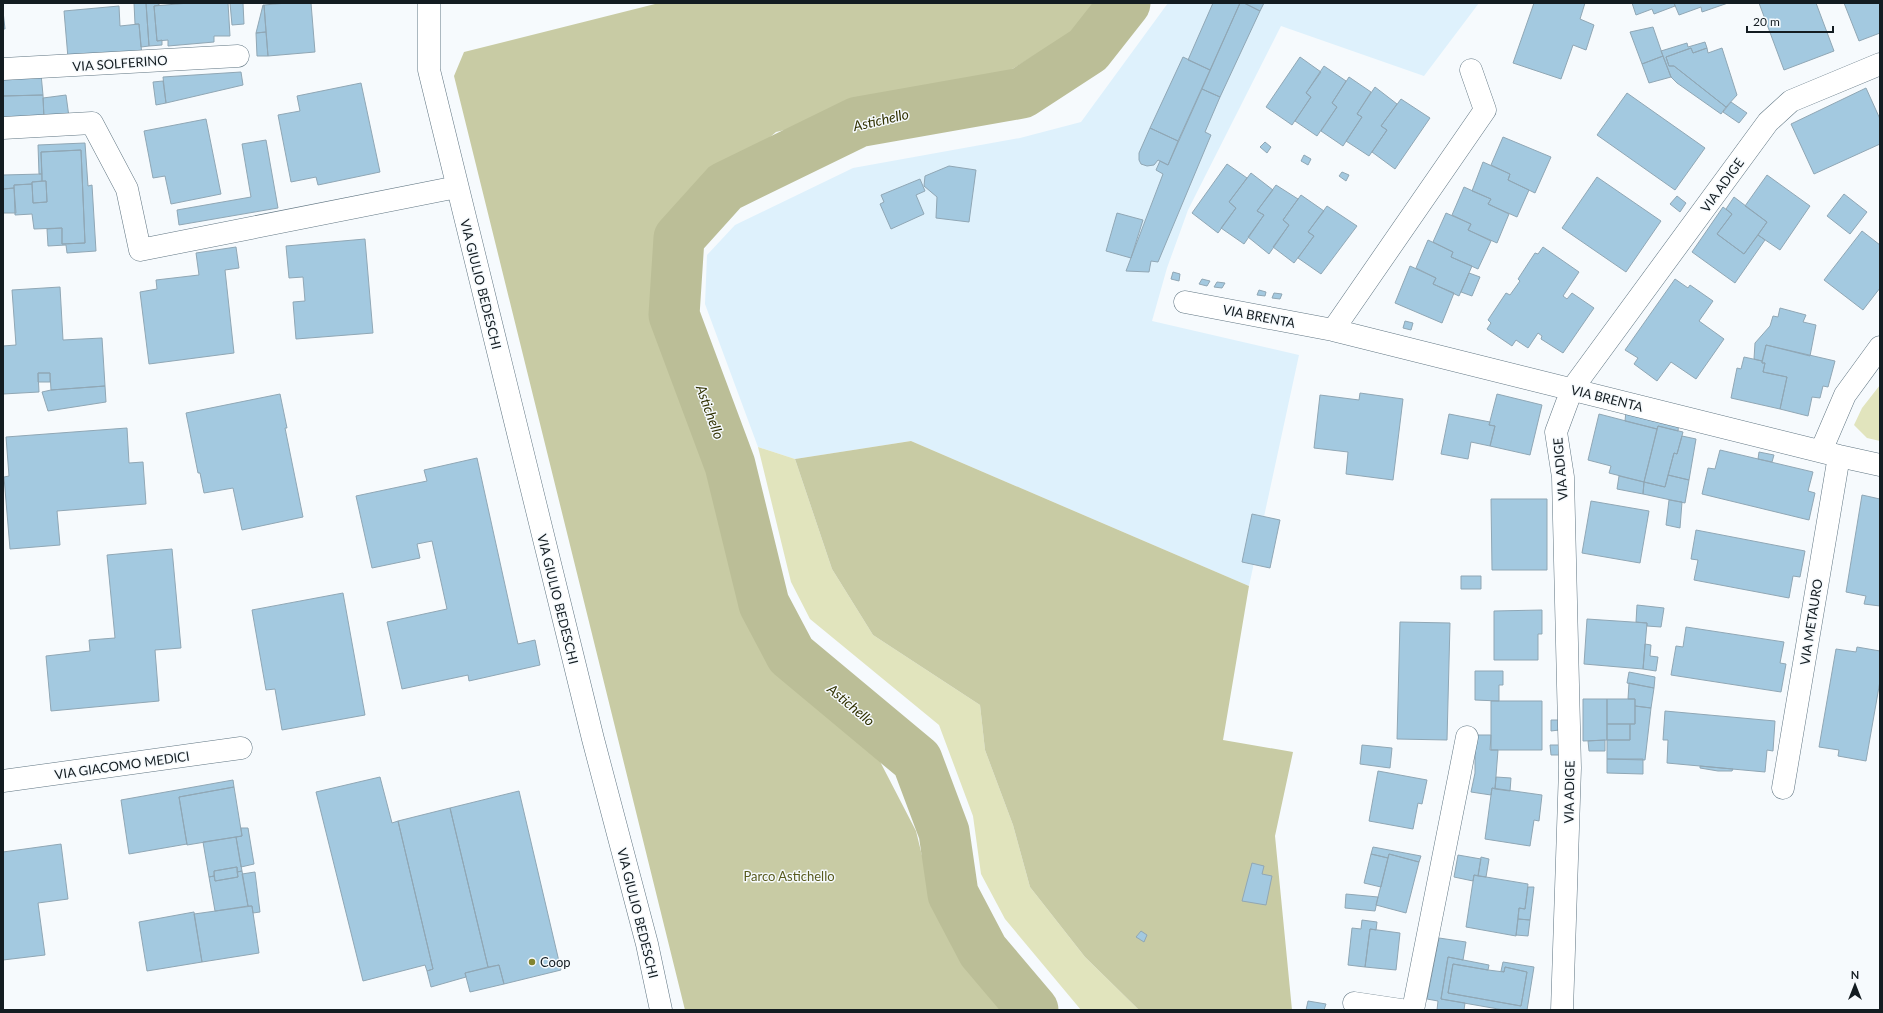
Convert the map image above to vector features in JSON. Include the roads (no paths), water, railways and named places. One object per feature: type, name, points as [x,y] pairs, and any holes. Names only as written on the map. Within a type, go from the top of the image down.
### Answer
[{"type":"street","name":"VIA GIULIO BEDESCHI","points":[[429,3],[429,70],[593,740],[647,944],[661,1010]]},
{"type":"street","name":"VIA SOLFERINO","points":[[3,69],[238,56]]},
{"type":"street","name":"VIA ADIGE","points":[[1562,1010],[1570,768],[1563,477],[1556,432],[1572,389],[1768,122],[1791,101],[1880,64]]},
{"type":"street","points":[[1333,330],[1485,110],[1471,70]]},
{"type":"street","points":[[3,128],[92,123],[126,189],[140,250],[457,187]]},
{"type":"street","name":"VIA BRENTA","points":[[1185,302],[1333,330],[1830,454],[1880,465]]},
{"type":"street","name":"VIA METAURO","points":[[1783,788],[1830,454],[1845,395],[1880,347]]},
{"type":"street","points":[[1413,1010],[1467,737]]},
{"type":"street","name":"VIA GIACOMO MEDICI","points":[[3,781],[241,748]]},
{"type":"street","points":[[1354,1003],[1401,1010]]},
{"type":"waterway","name":"Astichello","points":[[1033,1010],[983,951],[953,894],[944,832],[917,760],[791,655],[764,604],[730,465],[674,315],[679,238],[725,187],[858,122],[1022,93],[1088,50],[1125,3]]},
{"type":"place","name":"Coop","points":[[532,962]]},
{"type":"park label","name":"Parco Astichello","points":[[789,876]]}]
